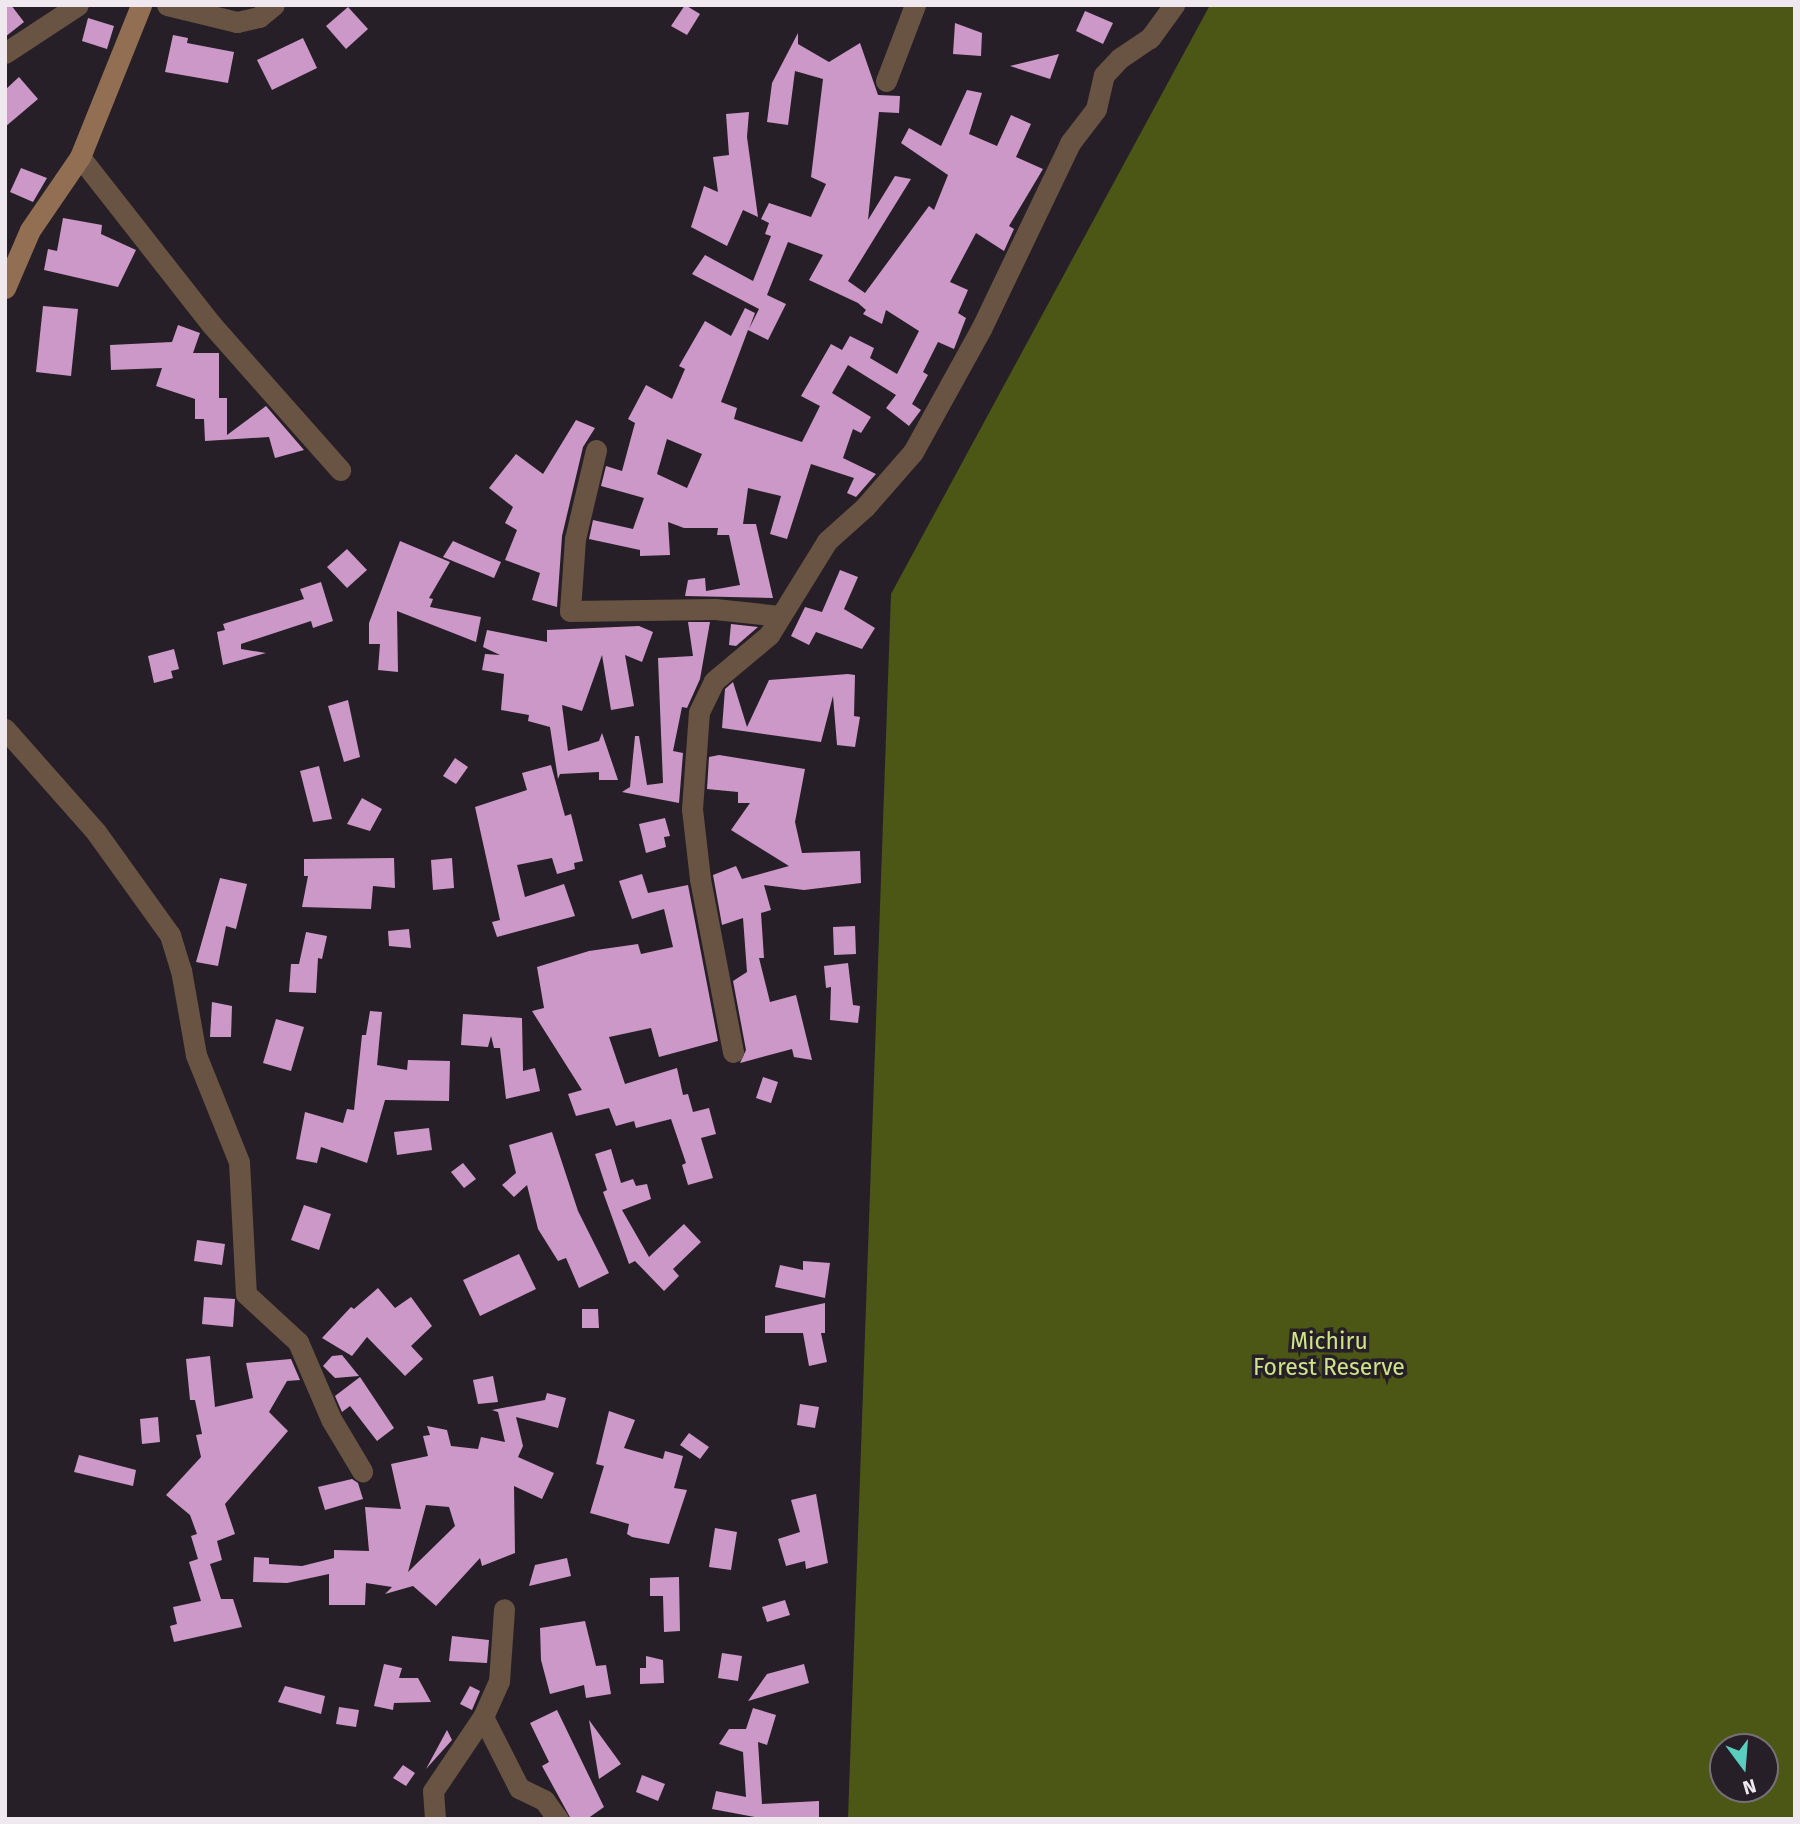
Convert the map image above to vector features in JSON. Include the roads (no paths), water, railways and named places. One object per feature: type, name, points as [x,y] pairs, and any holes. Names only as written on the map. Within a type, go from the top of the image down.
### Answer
[{"type":"street","points":[[5,53],[78,5]]},
{"type":"street","points":[[5,288],[30,230],[80,157],[141,5]]},
{"type":"street","points":[[167,5],[242,22],[259,17],[274,5]]},
{"type":"street","points":[[886,81],[915,5]]},
{"type":"street","points":[[733,1052],[699,879],[692,809],[694,751],[699,712],[714,681],[764,641],[827,541],[865,507],[913,452],[981,329],[1070,143],[1096,109],[1104,75],[1120,58],[1150,38],[1174,5]]},
{"type":"street","points":[[80,157],[211,324],[340,470]]},
{"type":"street","points":[[596,450],[579,515],[570,611],[715,610],[780,616]]},
{"type":"street","points":[[5,729],[96,832],[170,935],[181,970],[195,1055],[239,1163],[246,1294],[298,1342],[331,1419],[362,1471]]},
{"type":"street","points":[[435,1819],[433,1791],[483,1717],[499,1681],[504,1609]]},
{"type":"street","points":[[483,1717],[519,1788],[558,1819]]},
{"type":"park label","name":"Michiru Forest Reserve","points":[[1329,1354]]}]
